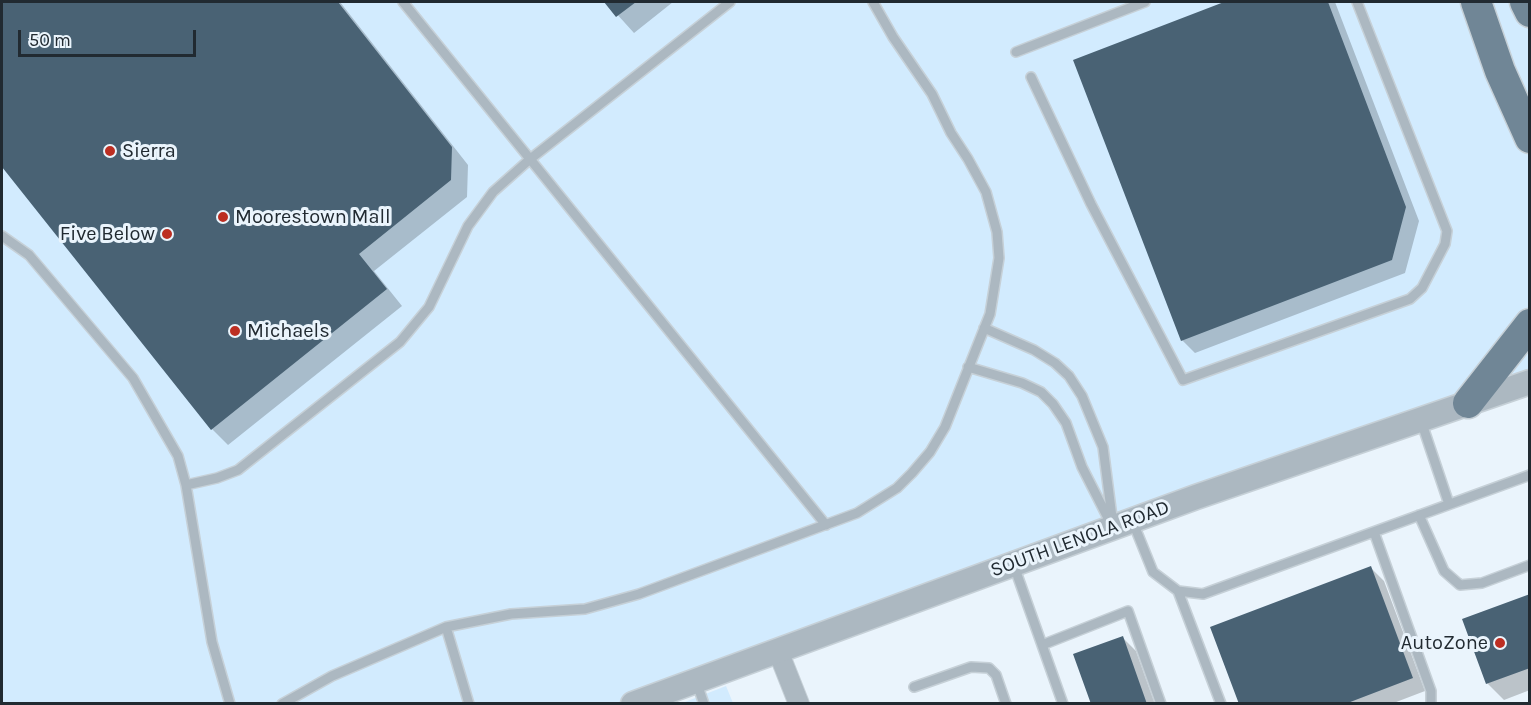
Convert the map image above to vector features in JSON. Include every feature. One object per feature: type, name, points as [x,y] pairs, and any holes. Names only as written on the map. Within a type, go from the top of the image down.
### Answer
[{"type":"main road","points":[[1476,2],[1500,71],[1530,138]]},
{"type":"main road","points":[[1525,2],[1530,12]]},
{"type":"main road","points":[[1468,403],[1530,324]]},
{"type":"street","name":"SOUTH LENOLA ROAD","points":[[633,704],[1123,524],[1530,381]]},
{"type":"street","points":[[778,651],[799,704]]},
{"type":"lane","points":[[403,2],[826,525]]},
{"type":"lane","points":[[186,485],[217,478],[238,470],[400,342],[429,308],[468,226],[494,192],[529,160],[730,2]]},
{"type":"lane","points":[[282,704],[332,676],[446,627],[511,614],[585,609],[607,603],[639,594],[857,513],[881,500],[912,473],[930,452],[945,427],[984,328],[995,292],[999,258],[992,209],[986,192],[932,94],[893,38],[873,2]]},
{"type":"lane","points":[[1016,52],[1145,2]]},
{"type":"lane","points":[[1030,77],[1091,204],[1183,380],[1410,299],[1422,288],[1445,244],[1447,231],[1357,2]]},
{"type":"lane","points":[[2,236],[29,255],[133,378],[178,456],[186,485],[212,642],[231,704]]},
{"type":"lane","points":[[984,328],[1055,363],[1076,386],[1103,447],[1123,524]]},
{"type":"lane","points":[[968,367],[1022,383],[1041,392],[1053,404],[1066,423],[1082,467],[1123,524],[1153,572],[1178,591],[1203,594],[1530,475]]},
{"type":"lane","points":[[1420,419],[1449,504]]},
{"type":"lane","points":[[1419,515],[1444,571],[1460,585],[1482,583],[1530,564]]},
{"type":"lane","points":[[1374,532],[1431,691],[1431,704]]},
{"type":"lane","points":[[1013,564],[1064,704]]},
{"type":"lane","points":[[1178,591],[1221,704]]},
{"type":"lane","points":[[1042,645],[1128,611],[1161,704]]},
{"type":"lane","points":[[446,627],[469,704]]},
{"type":"lane","points":[[914,687],[971,667],[989,668],[996,675],[1006,704]]},
{"type":"lane","points":[[696,681],[704,704]]},
{"type":"shaded area","name":"Moorestown Mall","points":[[2,2],[1529,2],[1529,382],[640,703],[2,703]]},
{"type":"shaded area","points":[[726,686],[733,703],[680,704]]},
{"type":"building","name":"Moorestown Mall","points":[[2,2],[338,2],[452,147],[451,180],[359,254],[387,289],[211,430],[2,167]]},
{"type":"building","points":[[604,2],[636,2],[616,17]]},
{"type":"building","points":[[1224,2],[1328,2],[1406,207],[1392,260],[1181,341],[1073,60]]},
{"type":"building","points":[[1371,566],[1413,678],[1345,704],[1239,704],[1210,627]]},
{"type":"building","name":"AutoZone","points":[[1530,594],[1530,668],[1486,684],[1462,619]]},
{"type":"building","points":[[1123,636],[1147,704],[1091,704],[1073,654]]},
{"type":"place","name":"Sierra","points":[[110,151]]},
{"type":"place","name":"Moorestown Mall","points":[[223,217]]},
{"type":"place","name":"Five Below","points":[[167,234]]},
{"type":"place","name":"Michaels","points":[[235,331]]},
{"type":"place","name":"AutoZone","points":[[1500,643]]}]
